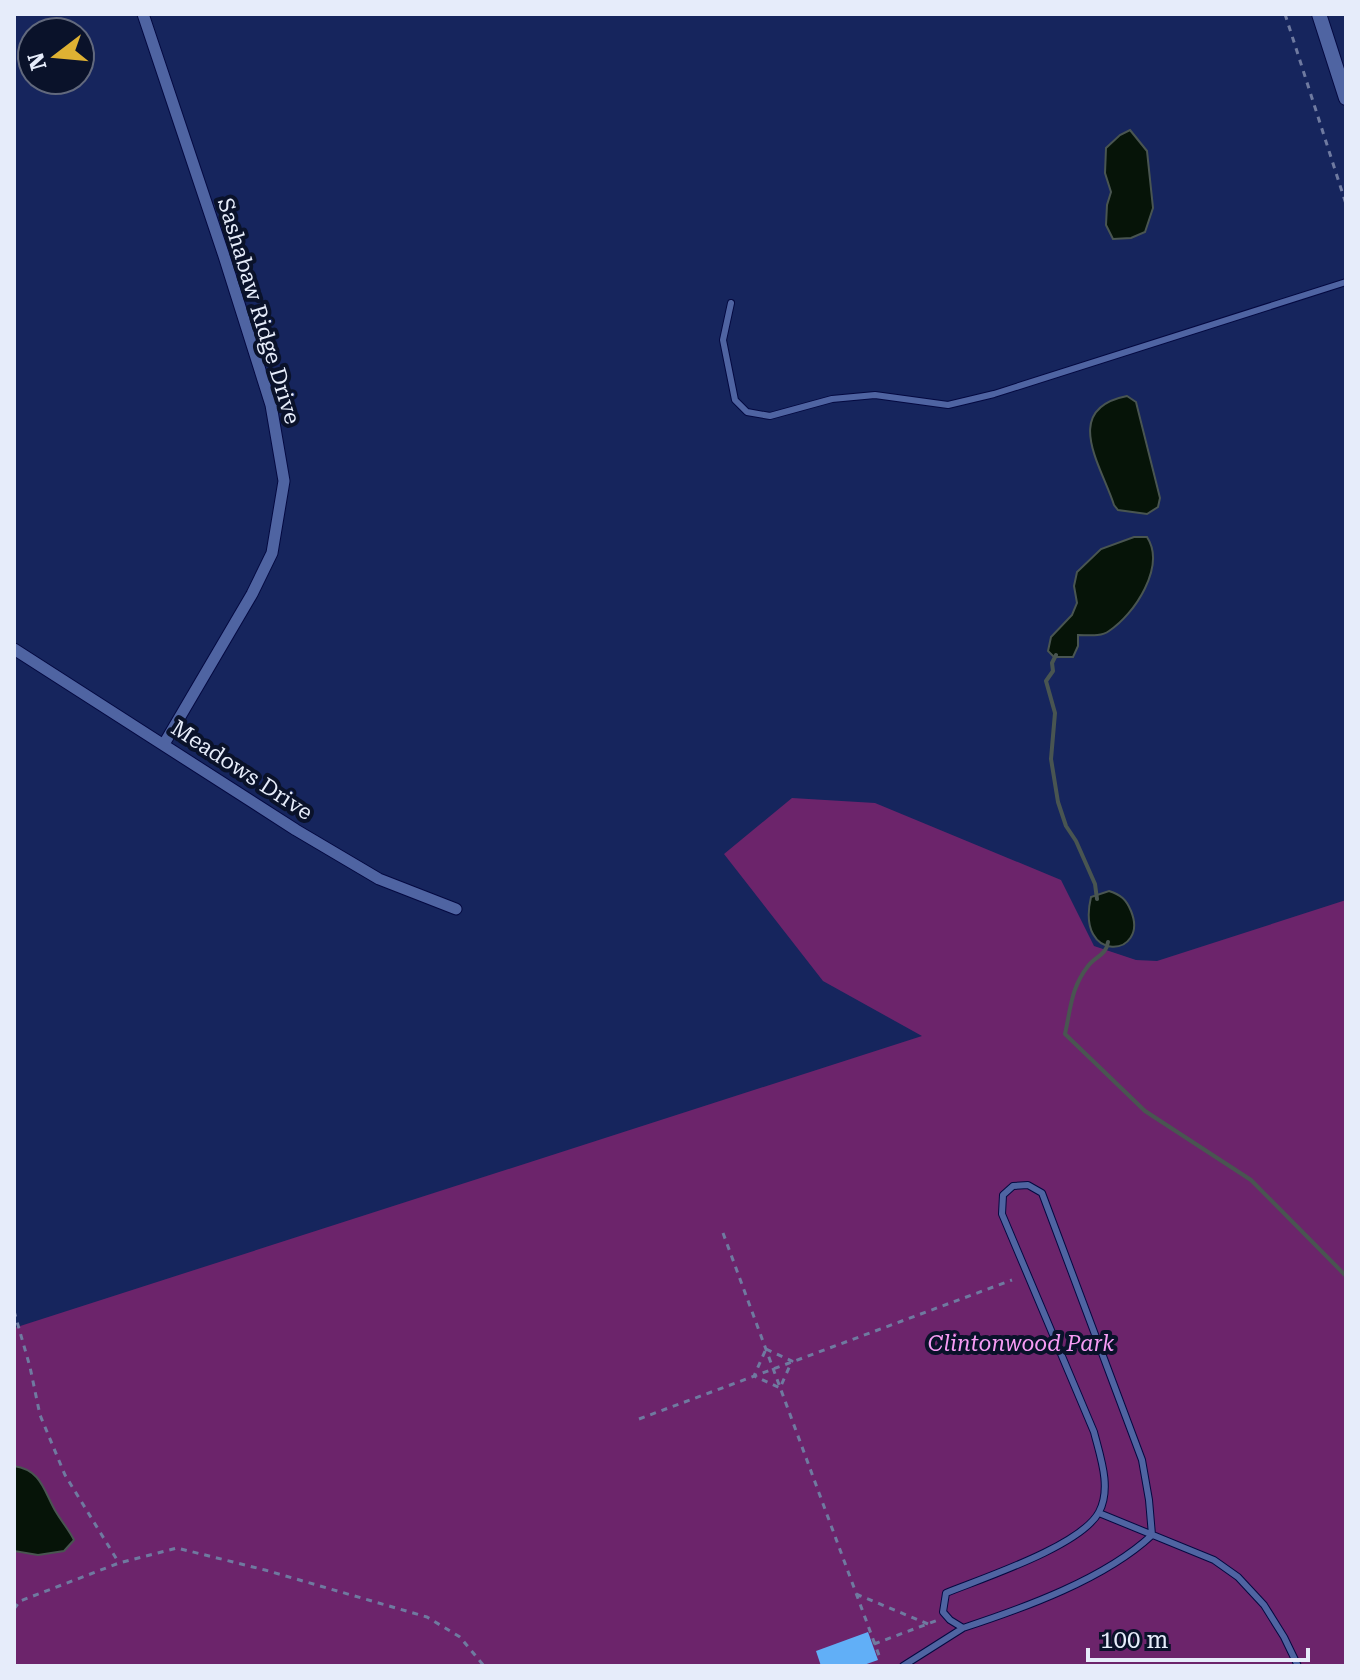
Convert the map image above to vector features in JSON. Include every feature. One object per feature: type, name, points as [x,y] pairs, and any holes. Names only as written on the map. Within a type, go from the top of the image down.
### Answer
[{"type":"street","name":"Sashabaw Ridge Drive","points":[[143,14],[271,405],[284,481],[272,553],[252,594],[164,744]]},
{"type":"street","points":[[1319,14],[1346,98]]},
{"type":"street","name":"Meadows Drive","points":[[14,649],[289,826],[379,879],[456,909]]},
{"type":"lane","points":[[731,303],[723,340],[735,400],[747,412],[770,416],[832,399],[875,395],[948,405],[994,394],[1346,282]]},
{"type":"lane","points":[[963,1628],[943,1612],[946,1593],[1054,1548],[1099,1513],[1104,1491],[1094,1432],[1002,1214],[1003,1195],[1013,1186],[1028,1185],[1042,1193],[1142,1460],[1152,1535]]},
{"type":"lane","points":[[1099,1513],[1214,1560],[1238,1577],[1264,1605],[1298,1666]]},
{"type":"lane","points":[[903,1666],[963,1628],[1008,1613],[1096,1574],[1134,1552],[1152,1535]]},
{"type":"path","points":[[1285,14],[1346,204]]},
{"type":"path","points":[[723,1233],[880,1658]]},
{"type":"path","points":[[639,1419],[1012,1280]]},
{"type":"path","points":[[14,1311],[40,1415],[65,1475],[119,1563]]},
{"type":"path","points":[[766,1349],[792,1361]]},
{"type":"path","points":[[754,1376],[766,1349]]},
{"type":"path","points":[[780,1388],[792,1361]]},
{"type":"path","points":[[754,1376],[780,1388]]},
{"type":"path","points":[[14,1609],[20,1601],[119,1563],[177,1548],[427,1617],[460,1637],[484,1666]]},
{"type":"path","points":[[856,1594],[928,1624]]},
{"type":"path","points":[[874,1644],[941,1619]]},
{"type":"green space","name":"Clintonwood Park","points":[[792,798],[875,803],[1061,880],[1094,946],[1136,960],[1157,961],[1346,900],[1346,1666],[14,1666],[14,1328],[922,1036],[823,981],[724,854]]},
{"type":"shaded area","points":[[1130,130],[1147,151],[1153,208],[1145,232],[1131,238],[1113,239],[1106,225],[1111,192],[1105,173],[1106,148]]},
{"type":"shaded area","points":[[1127,396],[1136,402],[1160,498],[1158,507],[1147,514],[1118,510],[1114,505],[1091,440],[1090,426],[1095,413],[1107,403]]},
{"type":"shaded area","points":[[1134,537],[1147,537],[1153,562],[1145,588],[1129,613],[1106,633],[1078,635],[1078,646],[1073,657],[1054,657],[1048,651],[1051,637],[1072,615],[1077,603],[1074,586],[1077,572],[1101,549]]},
{"type":"shaded area","points":[[1109,891],[1127,903],[1134,926],[1131,938],[1122,945],[1112,947],[1093,934],[1089,919],[1091,897]]},
{"type":"shaded area","points":[[14,1466],[31,1472],[41,1483],[74,1540],[64,1551],[38,1555],[14,1551]]},
{"type":"building","points":[[868,1632],[878,1660],[861,1666],[821,1666],[816,1651]]},
{"type":"waterway","points":[[1056,655],[1052,663],[1053,671],[1046,681],[1055,713],[1051,759],[1058,802],[1066,826],[1095,884],[1097,899]]},
{"type":"waterway","points":[[1108,942],[1078,982],[1065,1034],[1145,1111],[1251,1180],[1346,1276]]}]
